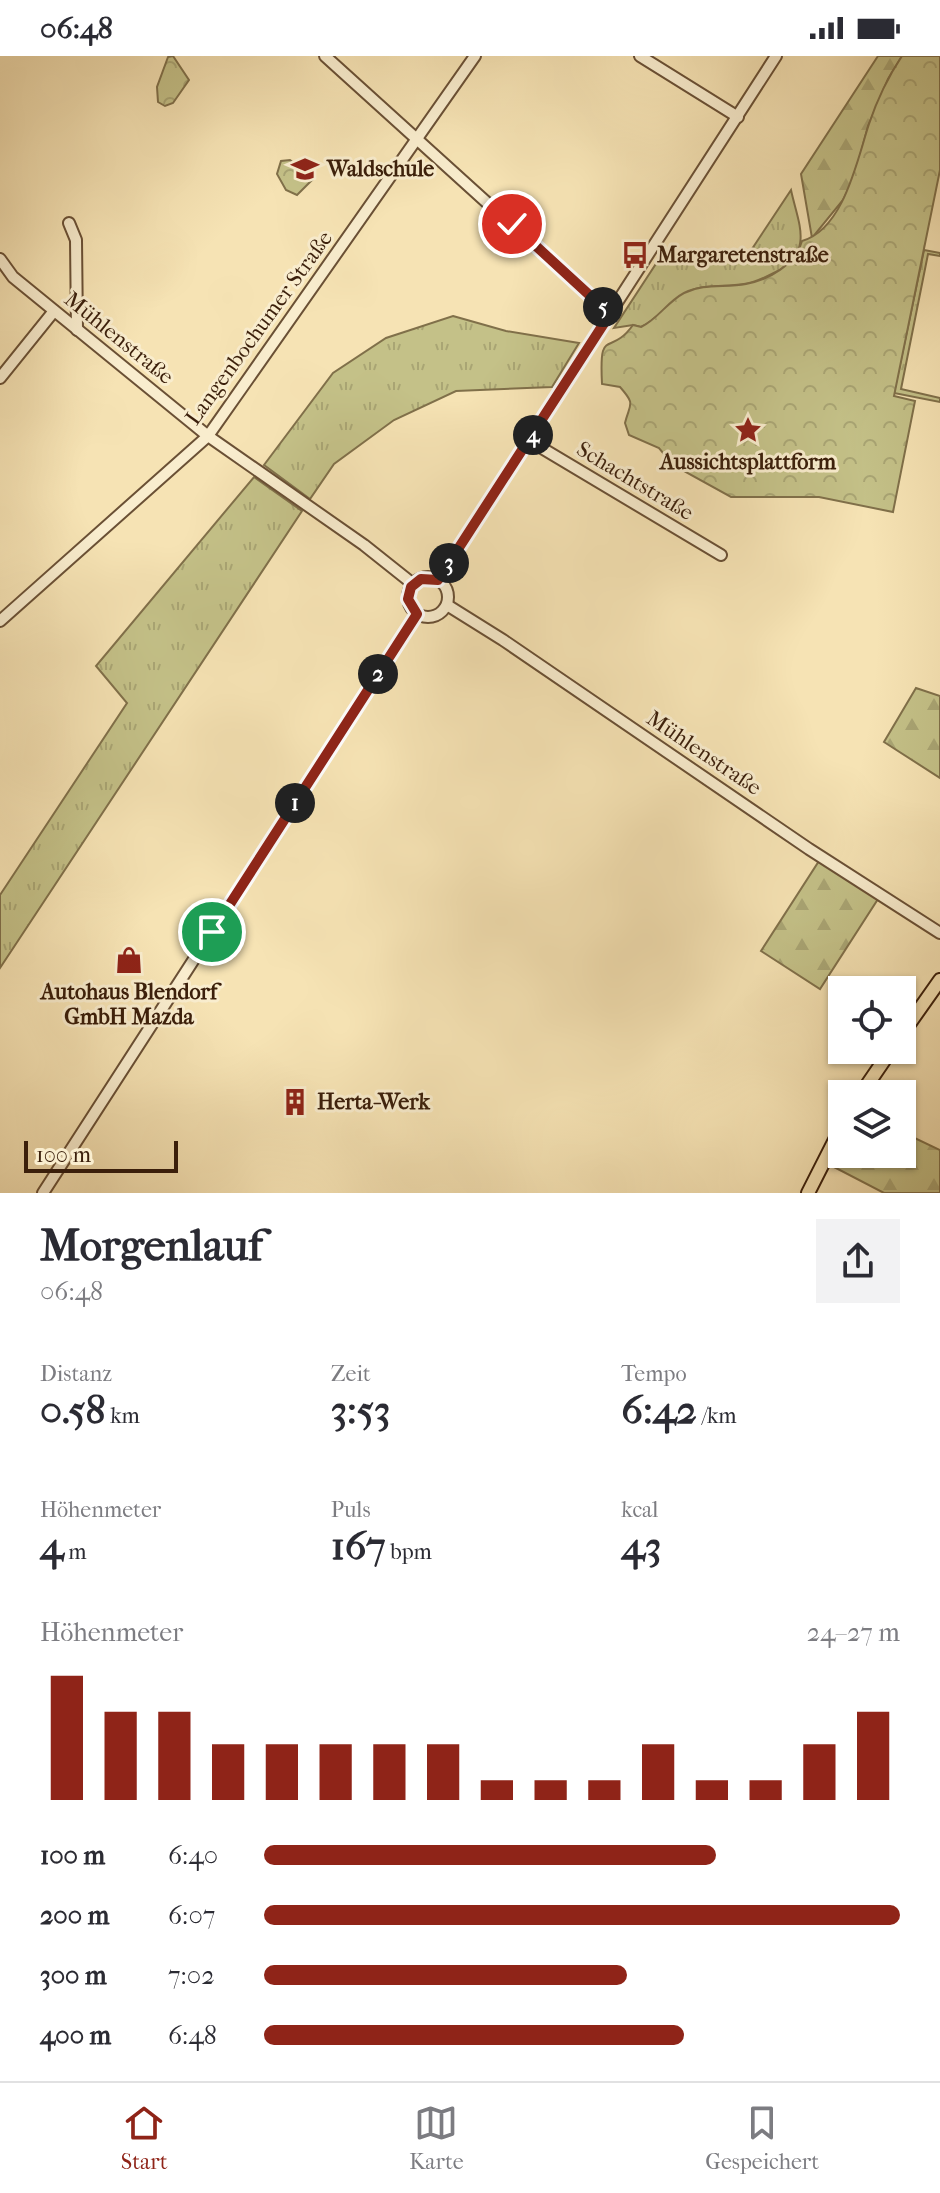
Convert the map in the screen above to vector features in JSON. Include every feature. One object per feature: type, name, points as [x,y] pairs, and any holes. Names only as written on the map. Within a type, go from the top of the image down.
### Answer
[{"type":"main road","points":[[916,1014],[940,980]]},
{"type":"main road","points":[[808,1193],[828,1154]]},
{"type":"street","points":[[325,56],[610,314]]},
{"type":"street","name":"Langenbochumer Straße","points":[[0,621],[208,436],[475,56]]},
{"type":"street","points":[[640,56],[738,117]]},
{"type":"street","points":[[438,580],[776,56]]},
{"type":"street","points":[[69,223],[76,240],[77,330]]},
{"type":"street","name":"Mühlenstraße","points":[[0,259],[13,277],[208,436],[364,545],[413,584]]},
{"type":"street","points":[[0,378],[54,311]]},
{"type":"street","name":"Schachtstraße","points":[[530,441],[721,555]]},
{"type":"street","points":[[428,577],[438,580],[447,590],[447,605],[434,616],[417,614],[408,599],[413,584],[428,577]]},
{"type":"street","name":"Mühlenstraße","points":[[447,605],[809,849],[940,933]]},
{"type":"street","points":[[43,1193],[417,614]]},
{"type":"green space","points":[[173,56],[189,80],[173,103],[165,106],[158,102],[157,87],[168,57]]},
{"type":"green space","points":[[878,56],[902,56],[888,79],[868,126],[854,178],[843,200],[812,238],[801,174]]},
{"type":"green space","points":[[902,56],[940,56],[940,170],[894,396],[915,401],[893,512],[819,497],[731,497],[673,465],[659,448],[629,435],[625,423],[630,404],[628,397],[620,387],[602,384],[604,348],[625,335],[633,325],[641,327],[647,324],[684,293],[699,288],[755,282],[788,264],[802,241],[828,223],[847,192],[876,106]]},
{"type":"green space","points":[[290,160],[314,178],[297,195],[286,190],[277,174],[281,161]]},
{"type":"green space","points":[[791,190],[801,235],[800,245],[789,263],[753,282],[687,292],[641,327],[614,328],[663,253],[744,261]]},
{"type":"green space","points":[[924,250],[940,253],[940,256],[928,254],[901,389],[940,398],[940,402],[894,393]]},
{"type":"green space","points":[[453,316],[506,331],[579,343],[552,387],[456,391],[394,420],[334,464],[310,499],[264,465],[333,373],[386,338]]},
{"type":"green space","points":[[254,477],[302,511],[0,968],[0,895],[127,703],[96,666]]},
{"type":"green space","points":[[916,688],[940,696],[940,778],[884,742]]},
{"type":"green space","points":[[819,861],[878,899],[820,989],[761,951]]},
{"type":"green space","points":[[916,1139],[940,1150],[940,1193],[884,1193],[836,1168],[916,1168]]},
{"type":"place","name":"Waldschule","points":[[305,169]]},
{"type":"place","name":"Margaretenstraße","points":[[635,255]]},
{"type":"place","name":"Aussichtsplattform","points":[[748,430]]},
{"type":"place","name":"Autohaus Blendorf GmbH Mazda","points":[[129,960]]},
{"type":"place","name":"Herta-Werk","points":[[295,1102]]},
{"type":"route","points":[[212,932],[417,614],[409,605],[411,587],[416,581],[428,577],[438,580],[610,314],[512,224]]}]
